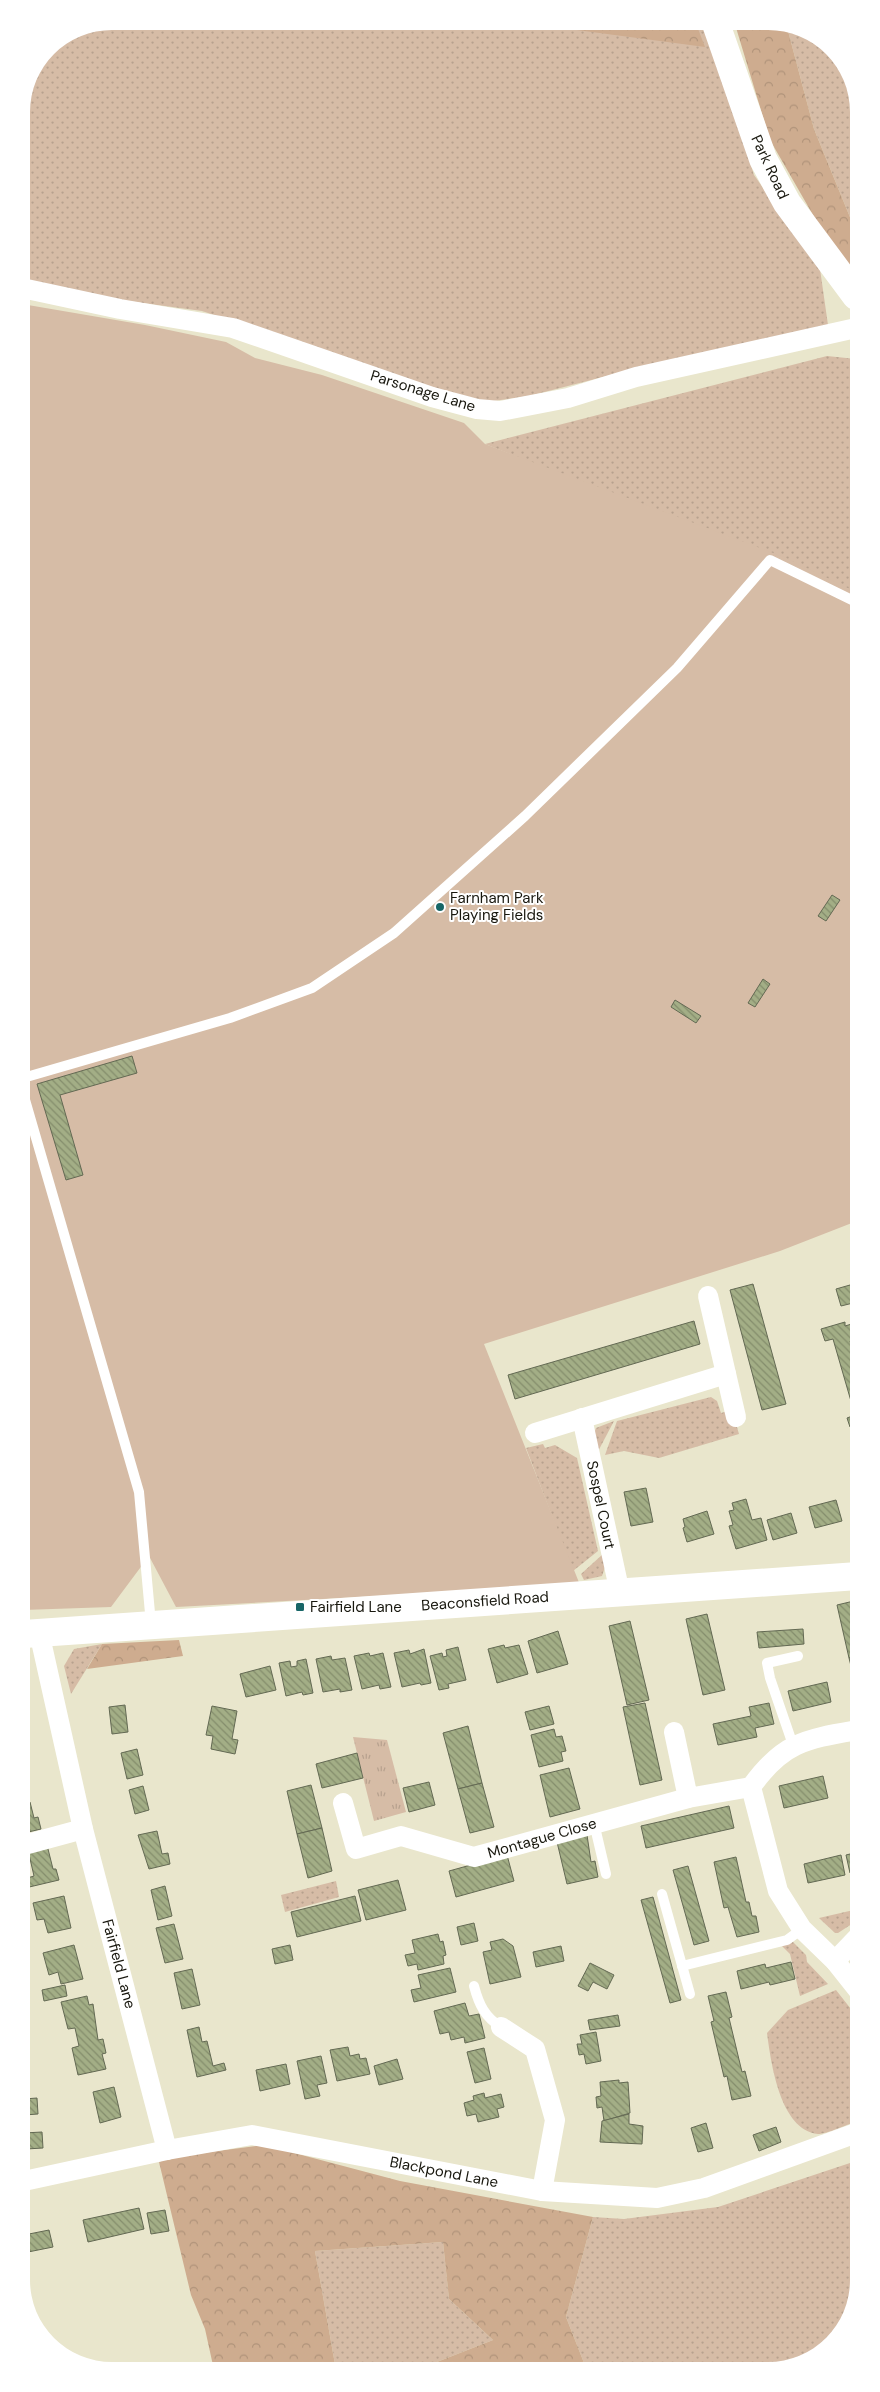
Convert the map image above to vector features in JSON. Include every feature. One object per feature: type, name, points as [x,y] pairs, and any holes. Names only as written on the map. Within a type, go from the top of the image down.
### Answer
[{"type":"main road","name":"Park Road","points":[[718,30],[763,159],[787,203],[850,288]]},
{"type":"main road","name":"Beaconsfield Road","points":[[31,1633],[850,1577]]},
{"type":"street","name":"Parsonage Lane","points":[[30,290],[120,309],[234,328],[432,397],[477,409],[500,411],[568,398],[636,377],[850,329]]},
{"type":"street","points":[[708,1296],[736,1417]]},
{"type":"street","points":[[535,1433],[726,1374]]},
{"type":"street","name":"Sospel Court","points":[[582,1418],[620,1593]]},
{"type":"street","name":"Fairfield Lane","points":[[31,1633],[167,2150]]},
{"type":"street","points":[[674,1732],[688,1798]]},
{"type":"street","points":[[850,1732],[793,1745],[765,1766],[750,1787],[778,1891],[802,1929],[835,1961],[850,1980]]},
{"type":"street","name":"Montague Close","points":[[343,1803],[356,1849],[401,1836],[474,1857],[688,1798],[750,1787]]},
{"type":"street","points":[[30,1843],[83,1829]]},
{"type":"street","points":[[835,1961],[850,1945]]},
{"type":"street","points":[[501,2027],[535,2049],[555,2120],[542,2191]]},
{"type":"street","name":"Blackpond Lane","points":[[30,2180],[167,2150],[252,2136],[542,2191],[657,2198],[704,2188],[850,2135]]},
{"type":"lane","points":[[30,1076],[230,1018],[312,988],[394,933],[525,816],[677,668],[770,560],[850,599]]},
{"type":"lane","points":[[30,1116],[140,1492],[152,1626]]},
{"type":"lane","points":[[793,1745],[770,1678],[767,1663],[798,1656]]},
{"type":"lane","points":[[594,1823],[606,1874]]},
{"type":"lane","points":[[662,1894],[690,1994]]},
{"type":"lane","points":[[682,1966],[787,1940],[802,1929]]},
{"type":"lane","points":[[474,1986],[479,2004],[486,2015],[501,2027]]},
{"type":"green space","points":[[112,30],[708,30],[754,175],[820,269],[828,325],[642,367],[529,396],[486,402],[448,393],[202,311],[98,297],[30,282],[30,107],[33,91],[38,76],[58,50],[86,34]]},
{"type":"green space","points":[[577,30],[698,30],[705,47]]},
{"type":"green space","points":[[737,30],[773,30],[789,33],[814,129],[850,217],[850,276],[844,269],[770,140]]},
{"type":"green space","points":[[789,33],[809,41],[822,50],[830,58],[844,81],[850,112],[850,217],[814,129]]},
{"type":"green space","name":"Farnham Park Playing Fields","points":[[30,305],[145,325],[226,342],[255,358],[322,375],[464,423],[485,444],[784,557],[850,589],[850,1224],[780,1251],[484,1344],[580,1585],[176,1607],[149,1556],[111,1607],[30,1610]]},
{"type":"green space","points":[[827,356],[850,358],[850,590],[485,444]]},
{"type":"green space","points":[[711,1397],[717,1401],[721,1413],[732,1410],[739,1434],[659,1458],[624,1451],[605,1455],[617,1421]]},
{"type":"green space","points":[[614,1421],[594,1459],[592,1440],[596,1428]]},
{"type":"green space","points":[[543,1444],[545,1448],[555,1445],[577,1458],[598,1551],[573,1571],[526,1448]]},
{"type":"green space","points":[[603,1554],[605,1567],[602,1576],[584,1580],[581,1574]]},
{"type":"green space","points":[[179,1640],[183,1656],[87,1669],[102,1644]]},
{"type":"green space","points":[[102,1644],[71,1694],[64,1666],[74,1649]]},
{"type":"green space","points":[[353,1737],[387,1740],[406,1812],[374,1821]]},
{"type":"green space","points":[[336,1881],[339,1897],[285,1912],[281,1895]]},
{"type":"green space","points":[[850,1911],[850,1925],[835,1933],[819,1918]]},
{"type":"green space","points":[[793,1942],[806,1955],[807,1962],[828,1984],[800,1996],[790,1954],[780,1944]]},
{"type":"green space","points":[[836,1990],[850,2008],[850,2124],[818,2134],[805,2130],[795,2121],[786,2108],[775,2077],[767,2033],[788,2010]]},
{"type":"green space","points":[[264,2145],[400,2181],[593,2217],[566,2317],[584,2362],[437,2362],[493,2340],[449,2299],[443,2242],[315,2251],[335,2362],[212,2362],[205,2329],[191,2295],[159,2162],[171,2157]]},
{"type":"green space","points":[[850,2163],[850,2280],[846,2306],[833,2330],[814,2348],[799,2356],[779,2361],[584,2362],[566,2317],[593,2217],[624,2219],[718,2207]]},
{"type":"green space","points":[[443,2242],[449,2299],[493,2340],[437,2362],[335,2362],[315,2251]]},
{"type":"building","points":[[832,895],[840,900],[826,921],[818,916]]},
{"type":"building","points":[[763,979],[770,984],[755,1007],[748,1003]]},
{"type":"building","points":[[675,1000],[701,1016],[696,1023],[671,1007]]},
{"type":"building","points":[[132,1056],[137,1073],[60,1095],[83,1175],[66,1180],[37,1084]]},
{"type":"building","points":[[753,1284],[786,1404],[762,1410],[730,1290]]},
{"type":"building","points":[[850,1285],[850,1304],[841,1306],[836,1289]]},
{"type":"building","points":[[694,1321],[700,1344],[515,1399],[508,1375]]},
{"type":"building","points":[[845,1322],[845,1326],[850,1324],[850,1398],[833,1339],[825,1341],[821,1329]]},
{"type":"building","points":[[646,1488],[653,1522],[631,1526],[624,1492]]},
{"type":"building","points":[[746,1499],[752,1520],[761,1518],[767,1540],[736,1549],[729,1526],[733,1525],[729,1511],[734,1510],[732,1503]]},
{"type":"building","points":[[836,1500],[842,1521],[815,1528],[809,1507]]},
{"type":"building","points":[[707,1511],[714,1534],[687,1542],[683,1528],[685,1527],[683,1519]]},
{"type":"building","points":[[791,1513],[797,1533],[773,1540],[767,1520]]},
{"type":"building","points":[[850,1602],[850,1658],[849,1658],[837,1605]]},
{"type":"building","points":[[707,1614],[725,1690],[703,1695],[686,1619]]},
{"type":"building","points":[[630,1621],[649,1700],[627,1705],[609,1626]]},
{"type":"building","points":[[803,1629],[804,1644],[759,1648],[757,1632]]},
{"type":"building","points":[[558,1631],[568,1664],[537,1673],[528,1641]]},
{"type":"building","points":[[504,1645],[505,1648],[519,1645],[528,1674],[497,1683],[488,1649]]},
{"type":"building","points":[[458,1647],[466,1680],[448,1684],[449,1688],[439,1690],[430,1656],[442,1653],[443,1657],[447,1656],[446,1650]]},
{"type":"building","points":[[424,1649],[431,1683],[421,1685],[420,1683],[402,1687],[394,1653],[409,1650],[410,1654]]},
{"type":"building","points":[[369,1653],[370,1656],[383,1653],[391,1687],[380,1689],[379,1685],[362,1689],[354,1656]]},
{"type":"building","points":[[331,1656],[332,1660],[345,1658],[352,1690],[340,1692],[340,1689],[323,1692],[316,1659]]},
{"type":"building","points":[[306,1659],[313,1693],[303,1695],[302,1692],[286,1696],[279,1663],[290,1661],[291,1667],[297,1666],[297,1661]]},
{"type":"building","points":[[270,1666],[276,1690],[246,1697],[240,1674]]},
{"type":"building","points":[[827,1682],[831,1702],[793,1711],[788,1691]]},
{"type":"building","points":[[645,1703],[662,1780],[640,1785],[623,1707]]},
{"type":"building","points":[[769,1703],[774,1724],[755,1728],[757,1737],[718,1745],[713,1724],[751,1716],[749,1707]]},
{"type":"building","points":[[125,1705],[128,1732],[112,1734],[109,1707]]},
{"type":"building","points":[[212,1706],[237,1711],[232,1739],[238,1740],[235,1754],[211,1749],[213,1736],[206,1735]]},
{"type":"building","points":[[549,1706],[554,1724],[530,1730],[525,1712]]},
{"type":"building","points":[[468,1726],[482,1783],[458,1789],[443,1733]]},
{"type":"building","points":[[554,1729],[556,1737],[562,1736],[566,1751],[561,1752],[563,1761],[539,1767],[531,1735]]},
{"type":"building","points":[[137,1749],[143,1775],[127,1779],[121,1753]]},
{"type":"building","points":[[357,1753],[363,1778],[322,1788],[316,1764]]},
{"type":"building","points":[[569,1768],[580,1809],[550,1817],[540,1775]]},
{"type":"building","points":[[823,1776],[828,1798],[784,1808],[779,1786]]},
{"type":"building","points":[[429,1782],[435,1805],[409,1812],[403,1788]]},
{"type":"building","points":[[482,1783],[494,1827],[470,1833],[458,1789]]},
{"type":"building","points":[[311,1785],[322,1828],[297,1834],[287,1791]]},
{"type":"building","points":[[143,1786],[149,1810],[135,1814],[129,1790]]},
{"type":"building","points":[[30,1802],[34,1818],[38,1817],[41,1829],[30,1832]]},
{"type":"building","points":[[729,1806],[734,1828],[646,1848],[641,1826]]},
{"type":"building","points":[[322,1828],[332,1871],[308,1878],[297,1834]]},
{"type":"building","points":[[157,1831],[162,1854],[168,1853],[170,1864],[149,1869],[138,1835]]},
{"type":"building","points":[[587,1835],[591,1862],[595,1861],[598,1877],[567,1884],[557,1842]]},
{"type":"building","points":[[47,1845],[53,1869],[56,1869],[59,1880],[30,1887],[30,1877],[34,1876],[30,1849]]},
{"type":"building","points":[[850,1854],[850,1873],[846,1855]]},
{"type":"building","points":[[507,1855],[514,1881],[456,1897],[449,1871]]},
{"type":"building","points":[[841,1855],[845,1875],[808,1883],[804,1864]]},
{"type":"building","points":[[736,1857],[746,1902],[749,1902],[752,1916],[756,1916],[759,1932],[737,1937],[728,1907],[724,1908],[714,1862]]},
{"type":"building","points":[[688,1866],[709,1941],[694,1945],[673,1870]]},
{"type":"building","points":[[398,1880],[406,1910],[366,1920],[358,1890]]},
{"type":"building","points":[[165,1886],[172,1916],[158,1920],[151,1890]]},
{"type":"building","points":[[64,1896],[71,1928],[48,1933],[44,1919],[37,1920],[33,1903]]},
{"type":"building","points":[[355,1896],[361,1921],[297,1937],[291,1912]]},
{"type":"building","points":[[653,1897],[681,2000],[670,2003],[641,1900]]},
{"type":"building","points":[[474,1923],[478,1941],[461,1945],[457,1927]]},
{"type":"building","points":[[174,1924],[183,1959],[165,1963],[156,1928]]},
{"type":"building","points":[[438,1934],[440,1942],[443,1941],[446,1955],[443,1956],[444,1964],[418,1970],[417,1964],[408,1966],[405,1955],[415,1953],[412,1940]]},
{"type":"building","points":[[503,1939],[513,1946],[521,1977],[490,1984],[483,1952],[492,1950],[490,1942]]},
{"type":"building","points":[[74,1945],[83,1979],[61,1984],[58,1972],[49,1975],[43,1953]]},
{"type":"building","points":[[290,1945],[293,1960],[275,1964],[272,1949]]},
{"type":"building","points":[[561,1946],[564,1961],[536,1967],[533,1952]]},
{"type":"building","points":[[791,1962],[795,1979],[770,1985],[769,1982],[741,1989],[737,1971],[765,1964],[766,1968]]},
{"type":"building","points":[[590,1963],[614,1975],[607,1989],[593,1982],[588,1991],[578,1986]]},
{"type":"building","points":[[450,1968],[456,1992],[414,2002],[411,1990],[421,1988],[418,1975]]},
{"type":"building","points":[[192,1969],[200,2005],[182,2009],[174,1973]]},
{"type":"building","points":[[65,1985],[67,1996],[44,2001],[42,1990]]},
{"type":"building","points":[[726,1992],[732,2017],[729,2018],[742,2072],[745,2071],[751,2096],[732,2100],[727,2076],[724,2077],[711,2022],[714,2021],[708,1996]]},
{"type":"building","points":[[87,1996],[89,2005],[93,2004],[98,2040],[103,2039],[106,2053],[102,2054],[106,2069],[78,2075],[72,2048],[79,2046],[75,2028],[68,2029],[61,2002]]},
{"type":"building","points":[[465,2003],[469,2016],[479,2014],[485,2038],[465,2043],[464,2037],[451,2040],[449,2032],[440,2034],[434,2011]]},
{"type":"building","points":[[618,2015],[620,2026],[590,2030],[588,2020]]},
{"type":"building","points":[[199,2027],[202,2042],[207,2041],[213,2066],[224,2063],[226,2070],[197,2077],[187,2030]]},
{"type":"building","points":[[596,2032],[601,2061],[586,2064],[584,2054],[579,2055],[577,2044],[582,2044],[580,2035]]},
{"type":"building","points":[[348,2047],[350,2056],[359,2054],[360,2059],[366,2058],[370,2074],[337,2081],[330,2050]]},
{"type":"building","points":[[484,2048],[491,2079],[475,2083],[467,2052]]},
{"type":"building","points":[[321,2056],[327,2083],[317,2085],[320,2096],[305,2099],[297,2061]]},
{"type":"building","points":[[397,2059],[403,2079],[379,2085],[374,2066]]},
{"type":"building","points":[[286,2064],[290,2084],[260,2091],[256,2070]]},
{"type":"building","points":[[619,2080],[619,2083],[628,2082],[630,2113],[604,2121],[602,2107],[597,2108],[596,2097],[601,2096],[600,2082]]},
{"type":"building","points":[[114,2087],[121,2117],[100,2123],[93,2092]]},
{"type":"building","points":[[484,2093],[485,2098],[501,2094],[504,2107],[497,2109],[499,2117],[478,2122],[476,2114],[467,2116],[464,2103],[474,2100],[473,2096]]},
{"type":"building","points":[[37,2098],[38,2114],[30,2115],[30,2099]]},
{"type":"building","points":[[629,2114],[629,2124],[643,2126],[642,2144],[600,2142],[602,2121]]},
{"type":"building","points":[[706,2123],[713,2148],[698,2152],[691,2128]]},
{"type":"building","points":[[776,2127],[781,2142],[759,2151],[753,2135]]},
{"type":"building","points":[[42,2132],[43,2148],[30,2149],[30,2133]]},
{"type":"building","points":[[139,2208],[144,2229],[88,2242],[83,2220]]},
{"type":"building","points":[[165,2210],[169,2231],[151,2234],[147,2213]]},
{"type":"building","points":[[49,2230],[53,2247],[30,2252],[30,2234]]},
{"type":"place","name":"Farnham Park Playing Fields","points":[[440,907]]},
{"type":"place","name":"Fairfield Lane","points":[[300,1607]]}]
